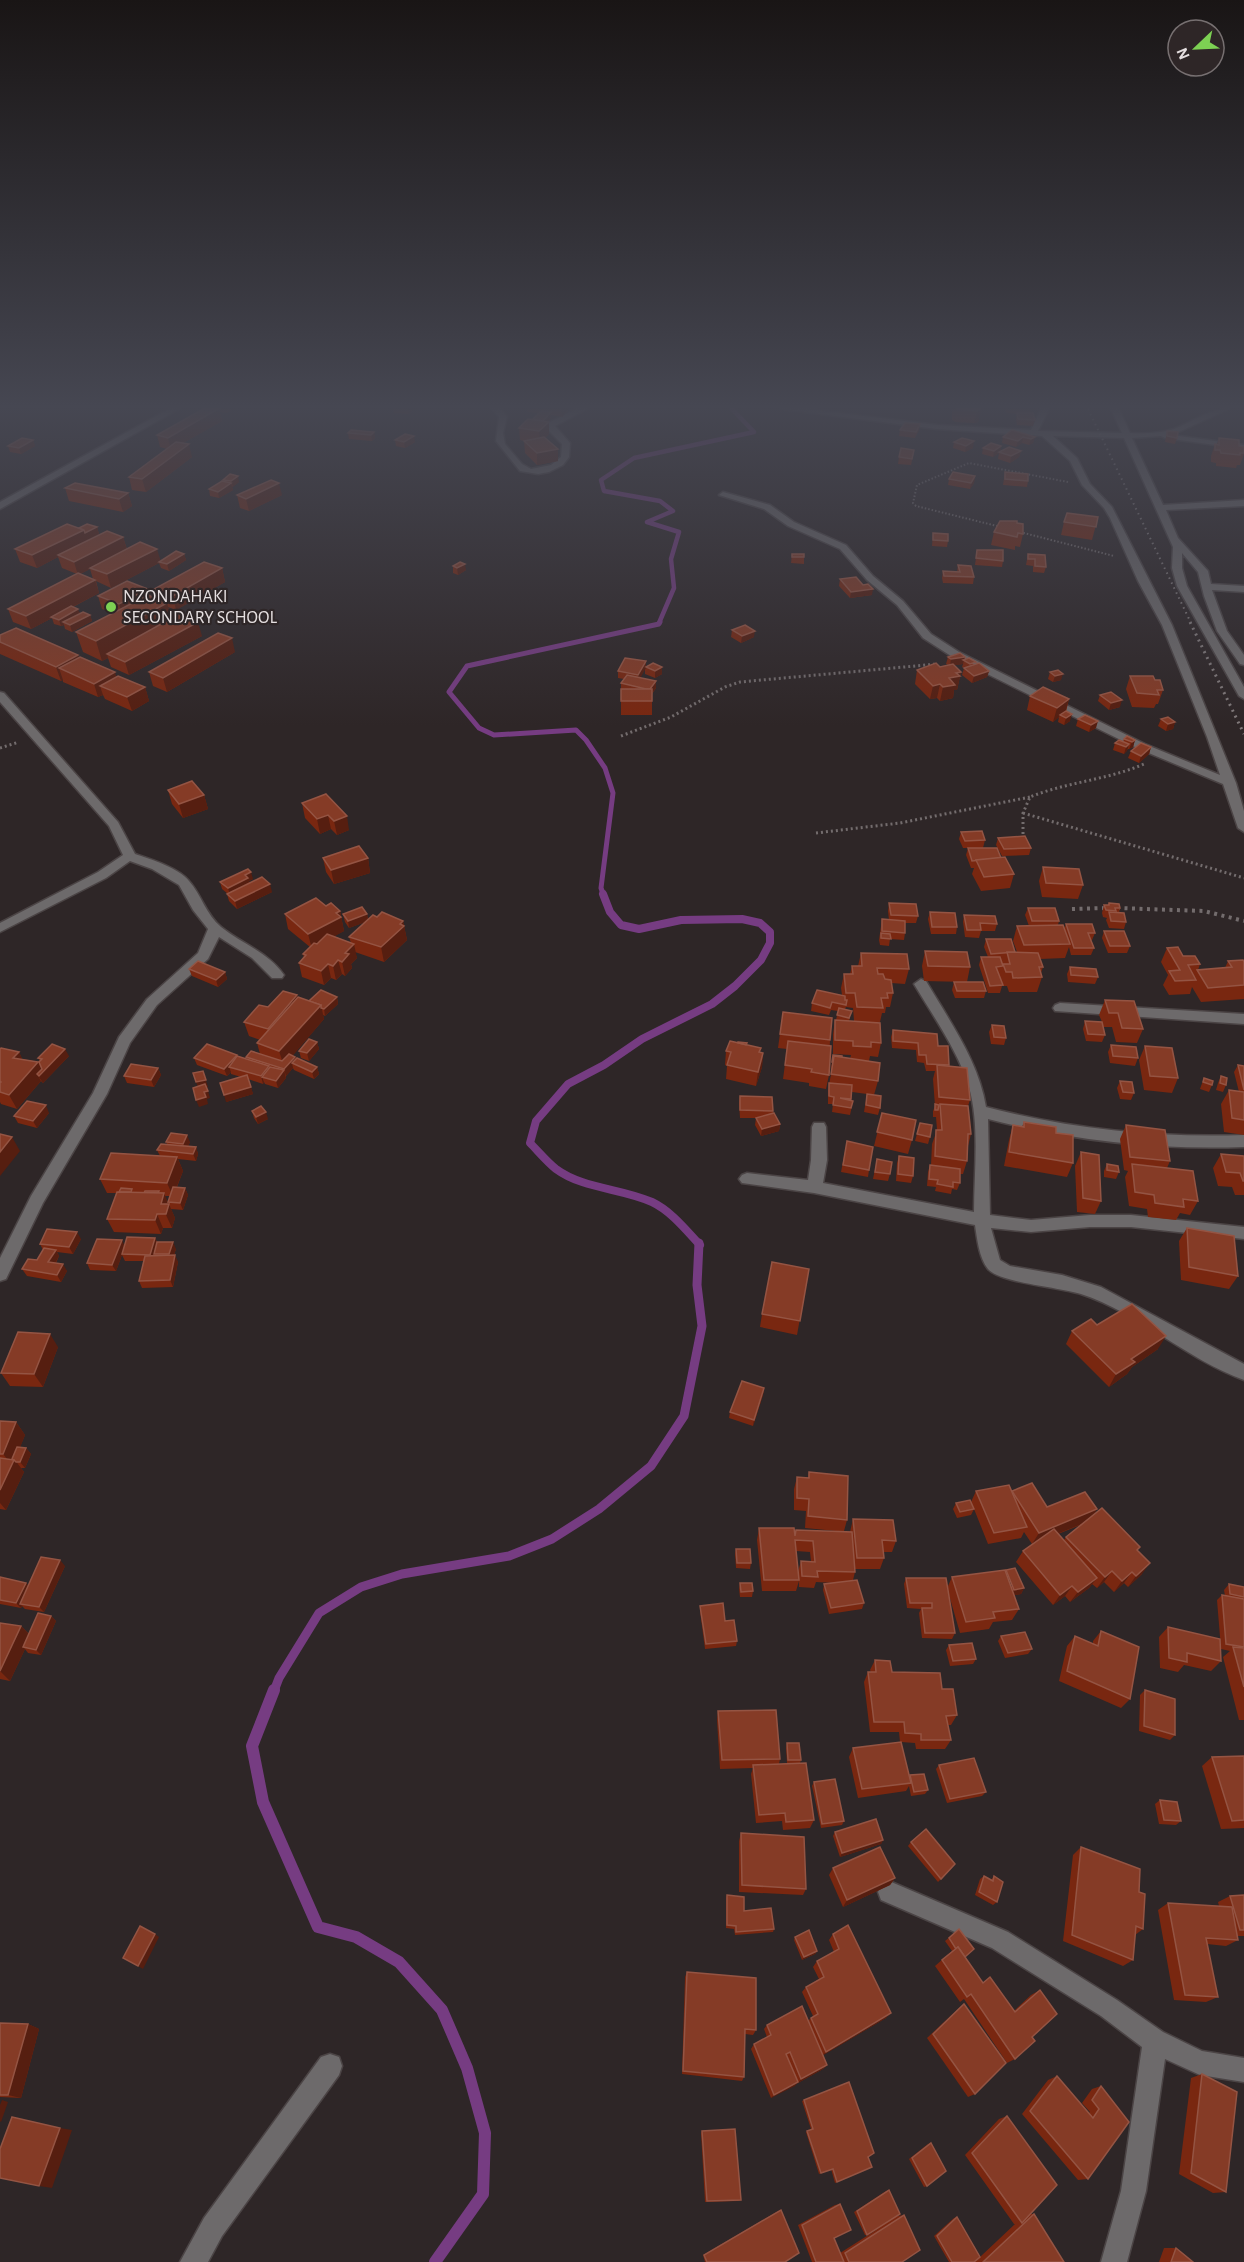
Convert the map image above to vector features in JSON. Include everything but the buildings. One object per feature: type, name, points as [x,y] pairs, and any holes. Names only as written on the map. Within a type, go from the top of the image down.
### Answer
[{"type":"street","points":[[777,515],[790,524],[843,547],[870,578],[900,603],[927,636],[961,658],[1160,755],[1230,783]]},
{"type":"street","points":[[1112,515],[1167,626],[1214,737],[1244,828]]},
{"type":"street","points":[[1163,515],[1178,547],[1179,578],[1244,696]]},
{"type":"street","points":[[1175,539],[1199,563],[1222,631],[1244,663]]},
{"type":"street","points":[[1207,587],[1244,589]]},
{"type":"street","points":[[0,695],[114,825],[129,856]]},
{"type":"street","points":[[0,928],[92,880],[129,856]]},
{"type":"street","points":[[129,856],[156,866],[183,882],[198,907],[215,928],[257,956],[277,975]]},
{"type":"street","points":[[0,1274],[37,1200],[100,1094],[124,1041],[152,1002],[203,956],[210,945],[215,928]]},
{"type":"street","points":[[921,984],[956,1044],[976,1087],[980,1111],[982,1220],[987,1247],[994,1264],[1006,1272],[1067,1284],[1094,1292],[1153,1322],[1216,1361],[1244,1372]]},
{"type":"street","points":[[1060,1008],[1244,1019]]},
{"type":"street","points":[[980,1111],[1028,1124],[1070,1131],[1174,1141],[1244,1142]]},
{"type":"street","points":[[814,1187],[819,1160],[819,1127]]},
{"type":"street","points":[[747,1179],[814,1187],[982,1220],[1031,1226],[1090,1221],[1131,1221],[1244,1233]]},
{"type":"street","points":[[889,1892],[1000,1940],[1109,2008],[1154,2041],[1200,2063],[1244,2070]]},
{"type":"street","points":[[1114,2262],[1127,2228],[1138,2176],[1153,2070],[1154,2041]]},
{"type":"street","points":[[193,2262],[213,2227],[330,2066]]},
{"type":"path","points":[[951,515],[1007,528]]},
{"type":"path","points":[[1018,531],[1135,561]]},
{"type":"path","points":[[621,736],[671,717],[725,687],[740,682],[927,666],[961,658]]},
{"type":"path","points":[[816,833],[900,823],[972,811],[1123,772],[1160,755]]},
{"type":"path","points":[[1023,839],[1023,813],[1030,797]]},
{"type":"path","points":[[1023,813],[1244,878]]},
{"type":"path","points":[[1072,909],[1204,911],[1244,921]]},
{"type":"waterway","points":[[659,623],[674,588],[671,559],[679,532],[647,522],[665,515]]},
{"type":"waterway","points":[[604,896],[601,888],[613,793],[605,768],[586,740],[576,730],[494,735],[479,728],[449,692],[467,666],[660,622]]},
{"type":"waterway","points":[[603,894],[610,912],[621,925],[639,929],[681,920],[742,919],[760,923],[770,932],[770,943],[761,960],[735,986],[712,1004],[642,1039],[604,1065],[568,1084],[536,1121],[530,1143],[553,1166],[567,1176],[590,1185],[640,1197],[666,1210],[699,1244]]},
{"type":"waterway","points":[[274,1691],[279,1678],[319,1613],[361,1587],[402,1574],[509,1556],[552,1539],[599,1509],[651,1466],[684,1416],[702,1326],[697,1285],[699,1244]]},
{"type":"waterway","points":[[274,1690],[252,1746],[263,1802],[318,1927],[356,1937],[399,1962],[442,2010],[467,2068],[485,2133],[483,2194],[435,2262]]},
{"type":"railway","points":[[1139,515],[1191,623]]},
{"type":"railway","points":[[1190,622],[1244,734]]},
{"type":"place","name":"NZONDAHAKI SECONDARY SCHOOL","points":[[111,607]]}]
